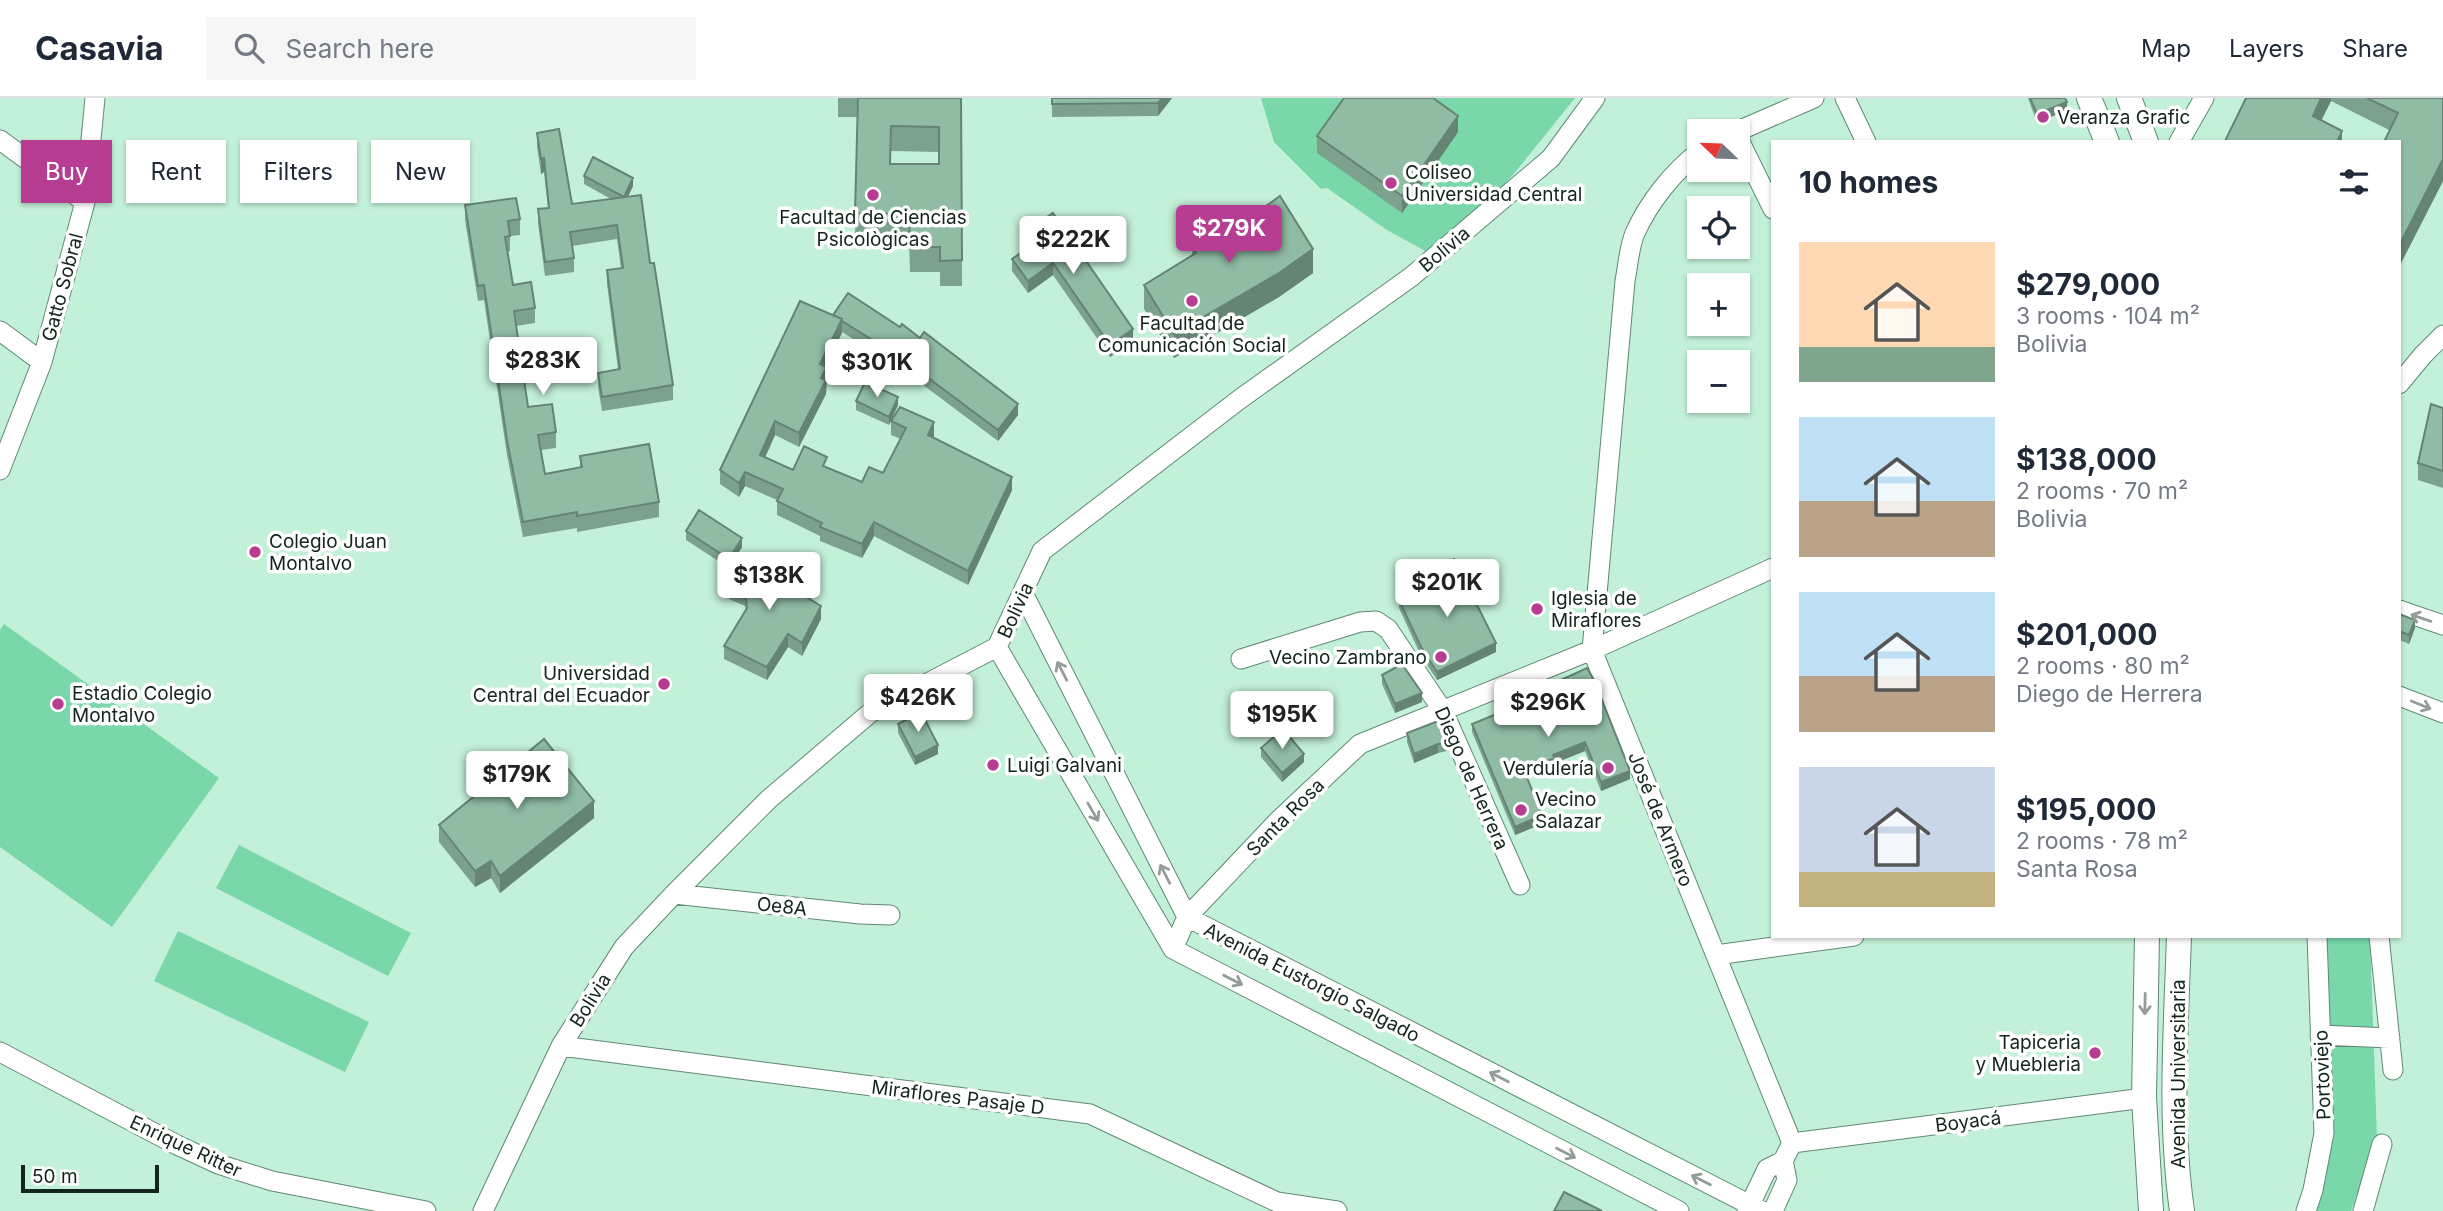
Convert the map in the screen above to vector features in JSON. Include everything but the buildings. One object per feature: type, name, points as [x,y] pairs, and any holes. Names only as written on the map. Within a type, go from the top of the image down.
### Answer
[{"type":"main road","points":[[2089,98],[2107,140]]},
{"type":"main road","points":[[2129,98],[2145,140]]},
{"type":"main road","name":"Avenida Universitaria","points":[[2147,938],[2144,1098],[2151,1211]]},
{"type":"main road","name":"Avenida Universitaria","points":[[2179,938],[2175,1080],[2176,1170],[2182,1211]]},
{"type":"street","name":"Gatto Sobral","points":[[91,140],[95,98]]},
{"type":"street","name":"Bolivia","points":[[483,1211],[561,1046],[624,947],[674,894],[769,799],[870,713],[997,647],[1042,551],[1240,399],[1411,277],[1551,158],[1595,98]]},
{"type":"street","points":[[1750,126],[1814,98]]},
{"type":"street","points":[[1844,98],[1865,140]]},
{"type":"street","points":[[2180,140],[2204,98]]},
{"type":"street","points":[[0,140],[21,155]]},
{"type":"street","name":"José de Armero","points":[[1687,162],[1657,197],[1635,234],[1625,281],[1592,650],[1792,1143]]},
{"type":"street","points":[[1750,162],[1771,205]]},
{"type":"street","name":"Gatto Sobral","points":[[0,470],[42,362],[85,203]]},
{"type":"street","points":[[0,331],[42,362]]},
{"type":"street","points":[[2401,382],[2443,335]]},
{"type":"street","name":"Santa Rosa","points":[[1173,949],[1187,918],[1278,821],[1360,744],[1592,650],[1771,569]]},
{"type":"street","name":"Avenida Eustorgio Salgado","points":[[1023,593],[1187,918],[1753,1209]]},
{"type":"street","points":[[2401,611],[2443,625]]},
{"type":"street","name":"Diego de Herrera","points":[[1241,659],[1360,622],[1376,621],[1388,628],[1443,711],[1520,885]]},
{"type":"street","points":[[997,647],[1173,949]]},
{"type":"street","points":[[2401,697],[2443,713]]},
{"type":"street","name":"Oe8A","points":[[674,894],[890,915]]},
{"type":"street","points":[[1716,955],[1839,938]]},
{"type":"street","name":"Portoviejo","points":[[2306,1211],[2313,1190],[2323,1133],[2317,938]]},
{"type":"street","points":[[2379,938],[2393,1070]]},
{"type":"street","name":"Avenida Eustorgio Salgado","points":[[1173,949],[1679,1211]]},
{"type":"street","points":[[2320,1035],[2390,1038]]},
{"type":"street","name":"Miraflores Pasaje D","points":[[561,1046],[1090,1114],[1277,1202],[1337,1211]]},
{"type":"street","name":"Enrique Ritter","points":[[0,1052],[218,1164],[272,1181],[426,1211]]},
{"type":"street","name":"Boyacá","points":[[1792,1143],[2144,1098]]},
{"type":"street","points":[[1753,1209],[1767,1169],[1783,1161],[1792,1143]]},
{"type":"street","points":[[2362,1211],[2382,1144]]},
{"type":"street","points":[[1773,1211],[1787,1180],[1783,1161]]},
{"type":"green space","points":[[1261,98],[1575,98],[1512,176],[1471,220],[1427,252],[1387,230],[1327,188],[1321,189],[1274,142]]},
{"type":"green space","name":"Estadio Colegio Montalvo","points":[[4,624],[219,778],[112,927],[0,847],[0,630]]},
{"type":"green space","points":[[239,845],[411,933],[388,976],[216,888]]},
{"type":"green space","points":[[178,931],[369,1022],[345,1072],[154,981]]},
{"type":"green space","points":[[2324,938],[2370,938],[2377,1139],[2351,1211],[2313,1211]]},
{"type":"place","name":"Veranza Grafic","points":[[2043,117]]},
{"type":"place","name":"Coliseo Universidad Central","points":[[1391,183]]},
{"type":"place","name":"Facultad de Ciencias Psicològicas","points":[[873,195]]},
{"type":"place","name":"Facultad de Comunicación Social","points":[[1192,301]]},
{"type":"place","name":"Colegio Juan Montalvo","points":[[255,552]]},
{"type":"place","name":"Iglesia de Miraflores","points":[[1537,609]]},
{"type":"place","name":"Vecino Zambrano","points":[[1441,657]]},
{"type":"place","name":"Universidad Central del Ecuador","points":[[664,684]]},
{"type":"place","name":"Estadio Colegio Montalvo","points":[[58,704]]},
{"type":"place","name":"Luigi Galvani","points":[[993,765]]},
{"type":"place","name":"Verdulería","points":[[1608,768]]},
{"type":"place","name":"Vecino Salazar","points":[[1521,810]]},
{"type":"place","name":"Tapiceria y Muebleria","points":[[2095,1053]]}]
